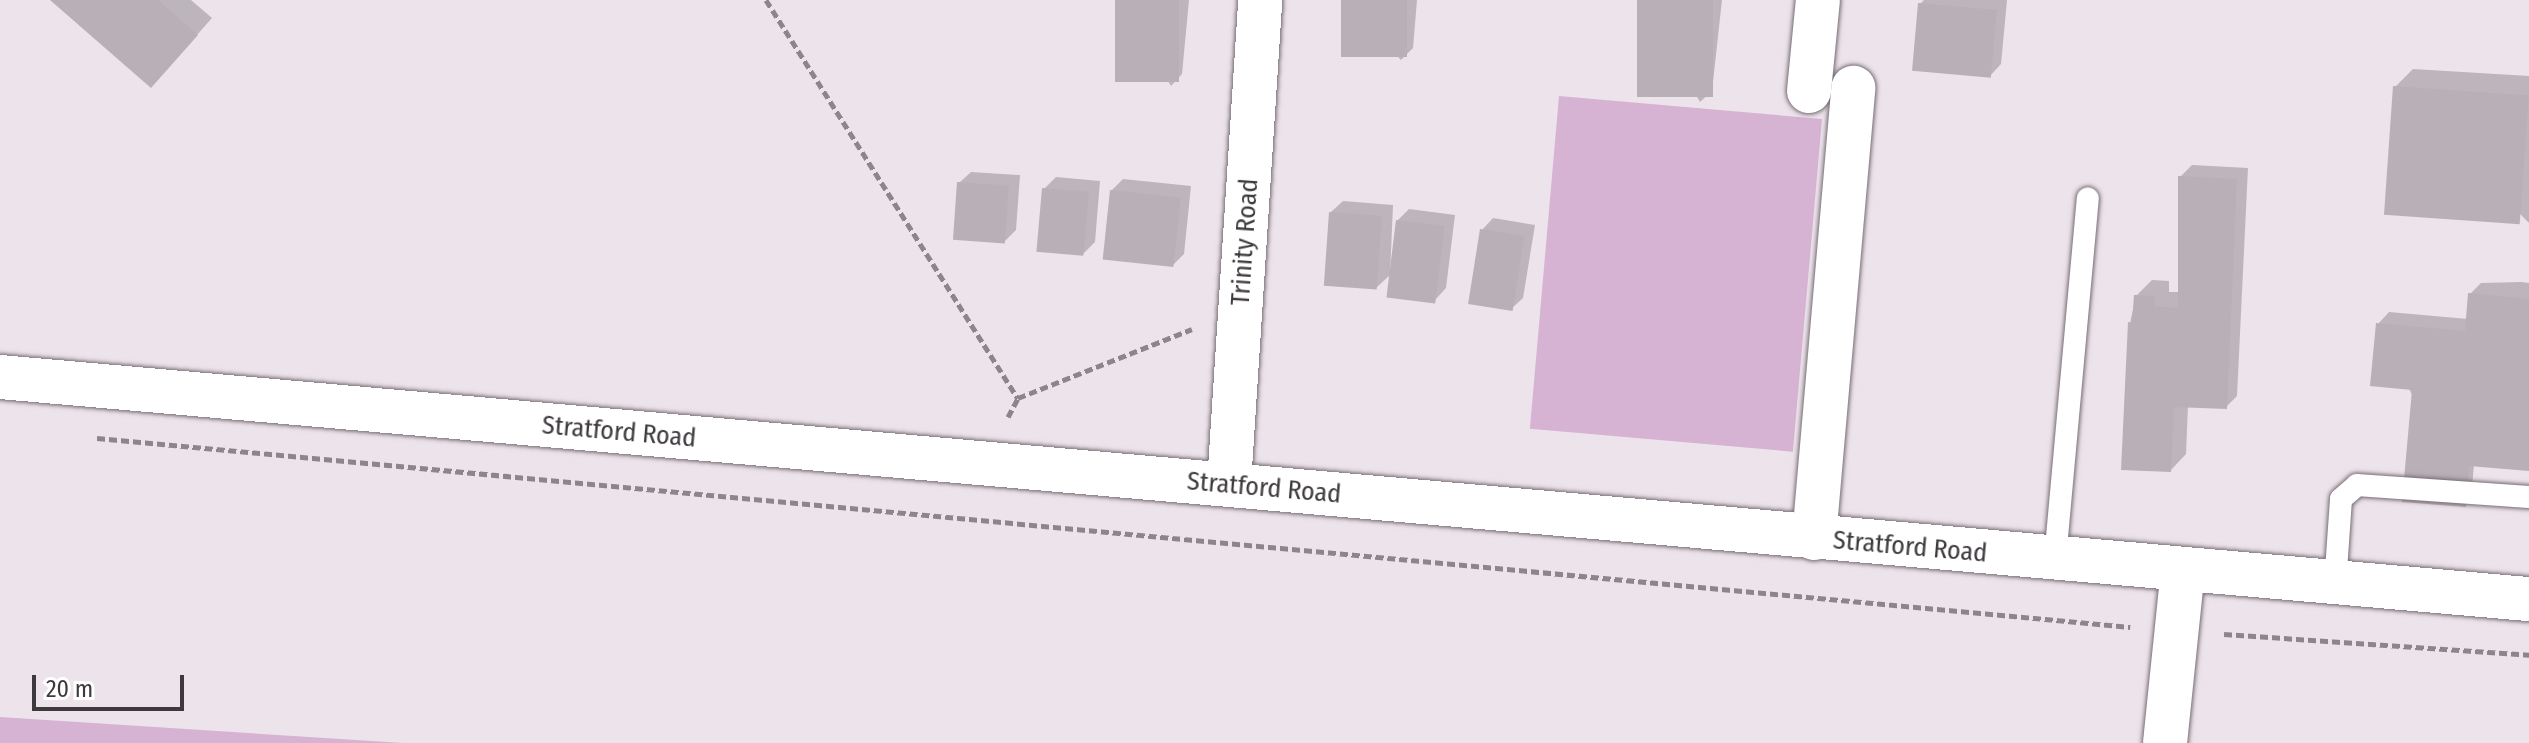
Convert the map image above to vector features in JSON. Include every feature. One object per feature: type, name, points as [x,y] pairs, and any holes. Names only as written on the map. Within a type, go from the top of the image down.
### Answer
[{"type":"street","name":"Trinity Road","points":[[1229,484],[1260,0]]},
{"type":"street","points":[[1809,91],[1818,0]]},
{"type":"street","points":[[1814,538],[1853,88]]},
{"type":"street","name":"Stratford Road","points":[[0,377],[1229,484],[2335,585],[2529,599]]},
{"type":"street","points":[[2165,743],[2183,570]]},
{"type":"lane","points":[[2055,559],[2088,199]]},
{"type":"lane","points":[[2335,585],[2341,499],[2357,485],[2529,497]]},
{"type":"path","points":[[766,0],[1018,398],[1240,310]]},
{"type":"path","points":[[79,436],[2175,631],[2529,655]]},
{"type":"shaded area","points":[[1559,96],[1822,119],[1793,452],[1530,429]]},
{"type":"shaded area","points":[[0,717],[403,743],[0,743]]},
{"type":"building","points":[[50,0],[158,0],[198,35],[151,88]]},
{"type":"building","points":[[1115,0],[1179,0],[1179,82],[1115,82]]},
{"type":"building","points":[[1341,0],[1407,0],[1407,57],[1341,57]]},
{"type":"building","points":[[1637,0],[1713,0],[1713,97],[1637,97]]},
{"type":"building","points":[[1918,3],[1997,10],[1991,78],[1912,71]]},
{"type":"building","points":[[2393,86],[2529,95],[2520,224],[2384,215]]},
{"type":"building","points":[[2178,176],[2237,179],[2227,409],[2174,407],[2171,472],[2121,470],[2128,322],[2132,323],[2134,295],[2155,296],[2154,306],[2178,308]]},
{"type":"building","points":[[957,182],[1009,186],[1005,243],[953,240]]},
{"type":"building","points":[[1042,188],[1089,192],[1083,256],[1036,252]]},
{"type":"building","points":[[1110,190],[1181,197],[1173,267],[1103,260]]},
{"type":"building","points":[[1329,212],[1382,216],[1377,290],[1324,286]]},
{"type":"building","points":[[1396,220],[1445,226],[1435,303],[1386,297]]},
{"type":"building","points":[[1480,229],[1524,236],[1513,311],[1468,304]]},
{"type":"building","points":[[2468,293],[2529,299],[2529,471],[2469,466],[2466,507],[2402,502],[2412,390],[2370,386],[2376,323],[2465,331]]}]
